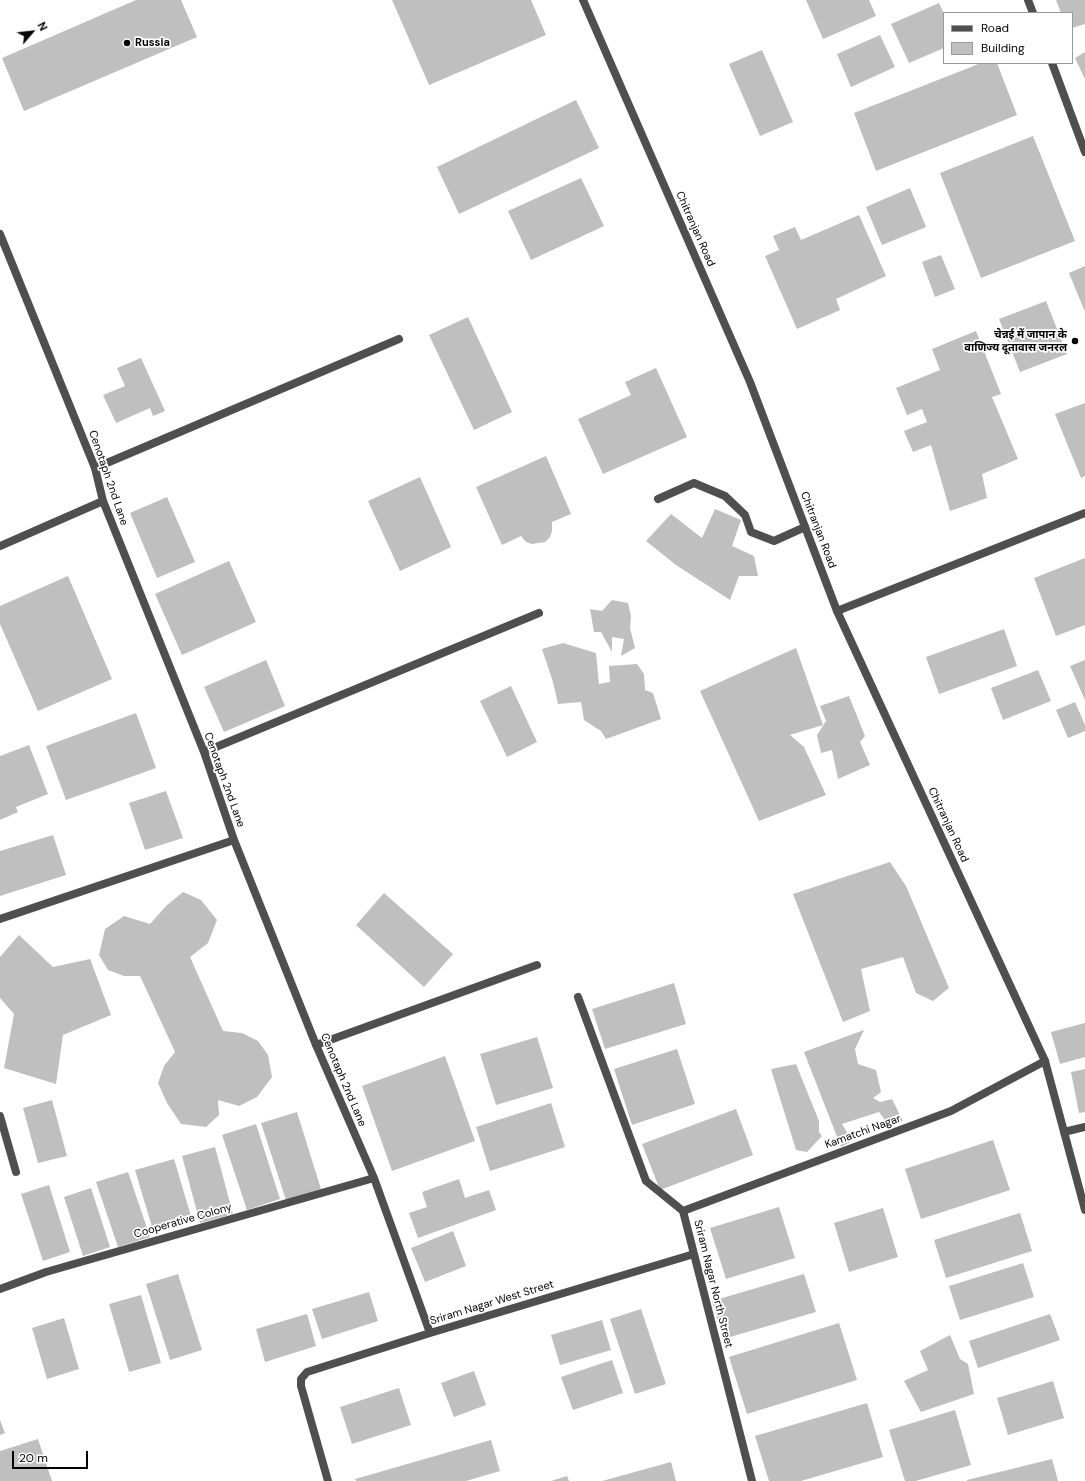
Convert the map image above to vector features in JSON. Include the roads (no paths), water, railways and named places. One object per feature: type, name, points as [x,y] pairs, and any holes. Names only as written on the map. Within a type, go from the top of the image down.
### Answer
[{"type":"street","name":"Chitranjan Road","points":[[583,0],[750,382],[837,611],[1045,1061],[1085,1210]]},
{"type":"street","points":[[1028,0],[1033,12]]},
{"type":"street","points":[[1052,64],[1085,152]]},
{"type":"street","name":"Cenotaph 2nd Lane","points":[[0,234],[94,468],[102,501],[204,752],[234,840],[316,1045],[374,1178],[430,1333]]},
{"type":"street","points":[[94,468],[399,339]]},
{"type":"street","points":[[658,498],[694,483],[725,496],[745,515],[751,532],[774,541],[805,527]]},
{"type":"street","points":[[0,546],[102,501]]},
{"type":"street","points":[[837,611],[1085,514]]},
{"type":"street","points":[[204,752],[539,613]]},
{"type":"street","points":[[0,919],[234,840]]},
{"type":"street","points":[[316,1045],[537,965]]},
{"type":"street","name":"Sriram Nagar North Street","points":[[578,997],[646,1181],[683,1211],[752,1481]]},
{"type":"street","name":"Kamatchi Nagar","points":[[683,1211],[952,1111],[1045,1061]]},
{"type":"street","points":[[0,1116],[16,1172]]},
{"type":"street","points":[[1064,1132],[1085,1127]]},
{"type":"street","name":"Cooperative Colony","points":[[0,1289],[46,1272],[374,1178]]},
{"type":"street","name":"Sriram Nagar West Street","points":[[328,1481],[304,1397],[301,1379],[307,1372],[430,1333],[694,1254]]},
{"type":"place","name":"Russia","points":[[127,43]]},
{"type":"place","name":"चेन्नई में जापान के वाणिज्य दूतावास जनरल","points":[[1075,341]]}]
